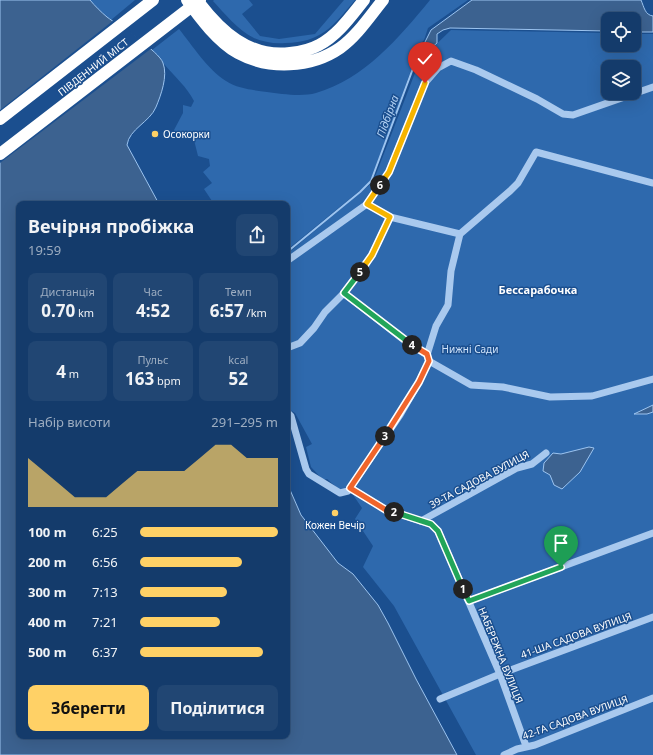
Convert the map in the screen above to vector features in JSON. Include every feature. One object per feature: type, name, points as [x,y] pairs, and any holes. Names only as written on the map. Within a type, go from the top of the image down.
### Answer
[{"type":"highway","name":"ПІВДЕННИЙ МІСТ","points":[[0,119],[152,0]]},
{"type":"highway","points":[[187,0],[211,30],[237,52],[251,59],[287,65],[313,60],[340,47],[354,34],[383,0]]},
{"type":"highway","name":"ПІВДЕННИЙ МІСТ","points":[[0,154],[198,0]]},
{"type":"highway","points":[[198,0],[205,10],[237,41],[250,48],[260,51],[282,54],[303,51],[320,45],[342,26],[364,0]]},
{"type":"street","points":[[290,259],[367,204],[389,172],[425,83],[438,68],[451,61],[476,70],[537,99],[563,114],[573,115],[653,87]]},
{"type":"street","points":[[290,415],[306,469],[309,474],[340,493],[348,491],[400,415],[419,382],[428,358],[436,326],[448,305],[452,271],[460,234],[518,183],[536,152],[653,183]]},
{"type":"street","points":[[367,204],[390,217],[460,234]]},
{"type":"street","points":[[290,347],[300,343],[314,328],[325,312],[344,293],[372,255],[390,217]]},
{"type":"street","points":[[344,293],[428,358],[471,385],[504,387],[550,397],[592,396],[653,379]]},
{"type":"street","name":"39-ТА САДОВА ВУЛИЦЯ","points":[[421,521],[517,468],[532,464],[546,454]]},
{"type":"street","name":"НАБЕРЕЖНА ВУЛИЦЯ","points":[[350,488],[386,510],[431,524],[438,531],[500,674],[526,746]]},
{"type":"street","points":[[469,601],[653,533]]},
{"type":"street","name":"41-ША САДОВА ВУЛИЦЯ","points":[[440,699],[500,674],[653,617]]},
{"type":"street","name":"42-ГА САДОВА ВУЛИЦЯ","points":[[504,755],[526,746],[535,745],[653,698]]},
{"type":"green space","points":[[90,0],[135,0],[111,20]]},
{"type":"green space","points":[[249,0],[253,5],[242,14],[260,36],[279,39],[315,34],[344,0],[355,0],[340,18],[317,36],[298,42],[273,43],[261,41],[248,35],[232,21],[213,1]]},
{"type":"green space","points":[[430,0],[468,0],[428,28],[424,40],[414,52],[413,65],[378,161],[370,181],[363,188],[290,248],[290,201],[212,201],[204,189],[212,183],[203,172],[210,166],[209,159],[198,156],[193,136],[188,135],[184,137],[174,132],[183,113],[183,105],[191,107],[194,101],[152,50],[179,29],[207,64],[219,76],[231,84],[246,89],[292,95],[304,95],[316,93],[333,87],[350,78],[379,56],[406,29]]},
{"type":"green space","name":"Нижні Сади","points":[[451,30],[601,33],[601,52],[641,52],[641,34],[653,34],[653,755],[476,755],[394,606],[363,567],[373,546],[355,519],[362,508],[347,486],[342,492],[327,479],[323,480],[311,467],[306,447],[312,444],[295,413],[290,410],[290,251],[373,182],[420,60]]},
{"type":"shaded area","points":[[0,0],[90,0],[107,17],[154,52],[163,63],[165,74],[162,91],[156,107],[149,117],[135,130],[127,145],[157,201],[16,201],[16,739],[290,739],[290,490],[301,515],[338,563],[353,574],[378,605],[457,755],[0,755]]},
{"type":"shaded area","points":[[472,0],[641,0],[646,12],[653,16],[653,32],[641,32],[641,12],[601,12],[601,31],[450,28],[437,34],[437,43],[422,56],[417,57],[416,53],[425,42],[431,30]]},
{"type":"shaded area","points":[[653,405],[653,412],[647,414],[634,414]]},
{"type":"shaded area","points":[[589,447],[594,448],[580,472],[562,489],[554,485],[550,475],[543,471],[544,463],[553,453],[561,454]]},
{"type":"pier","points":[[114,20],[152,48],[0,163],[0,110]]},
{"type":"waterway","name":"Підбірна","points":[[290,250],[360,192],[371,181],[418,55]]},
{"type":"place","name":"Осокорки","points":[[155,134]]},
{"type":"place","name":"Кожен Вечір","points":[[335,513]]},
{"type":"district","name":"Бессарабочка","points":[[538,289]]},
{"type":"route","points":[[425,83],[389,172],[367,204],[390,217],[372,255],[344,293],[404,340],[427,354],[429,361],[400,415],[350,488],[386,510],[431,524],[438,531],[469,601],[561,567]]}]
